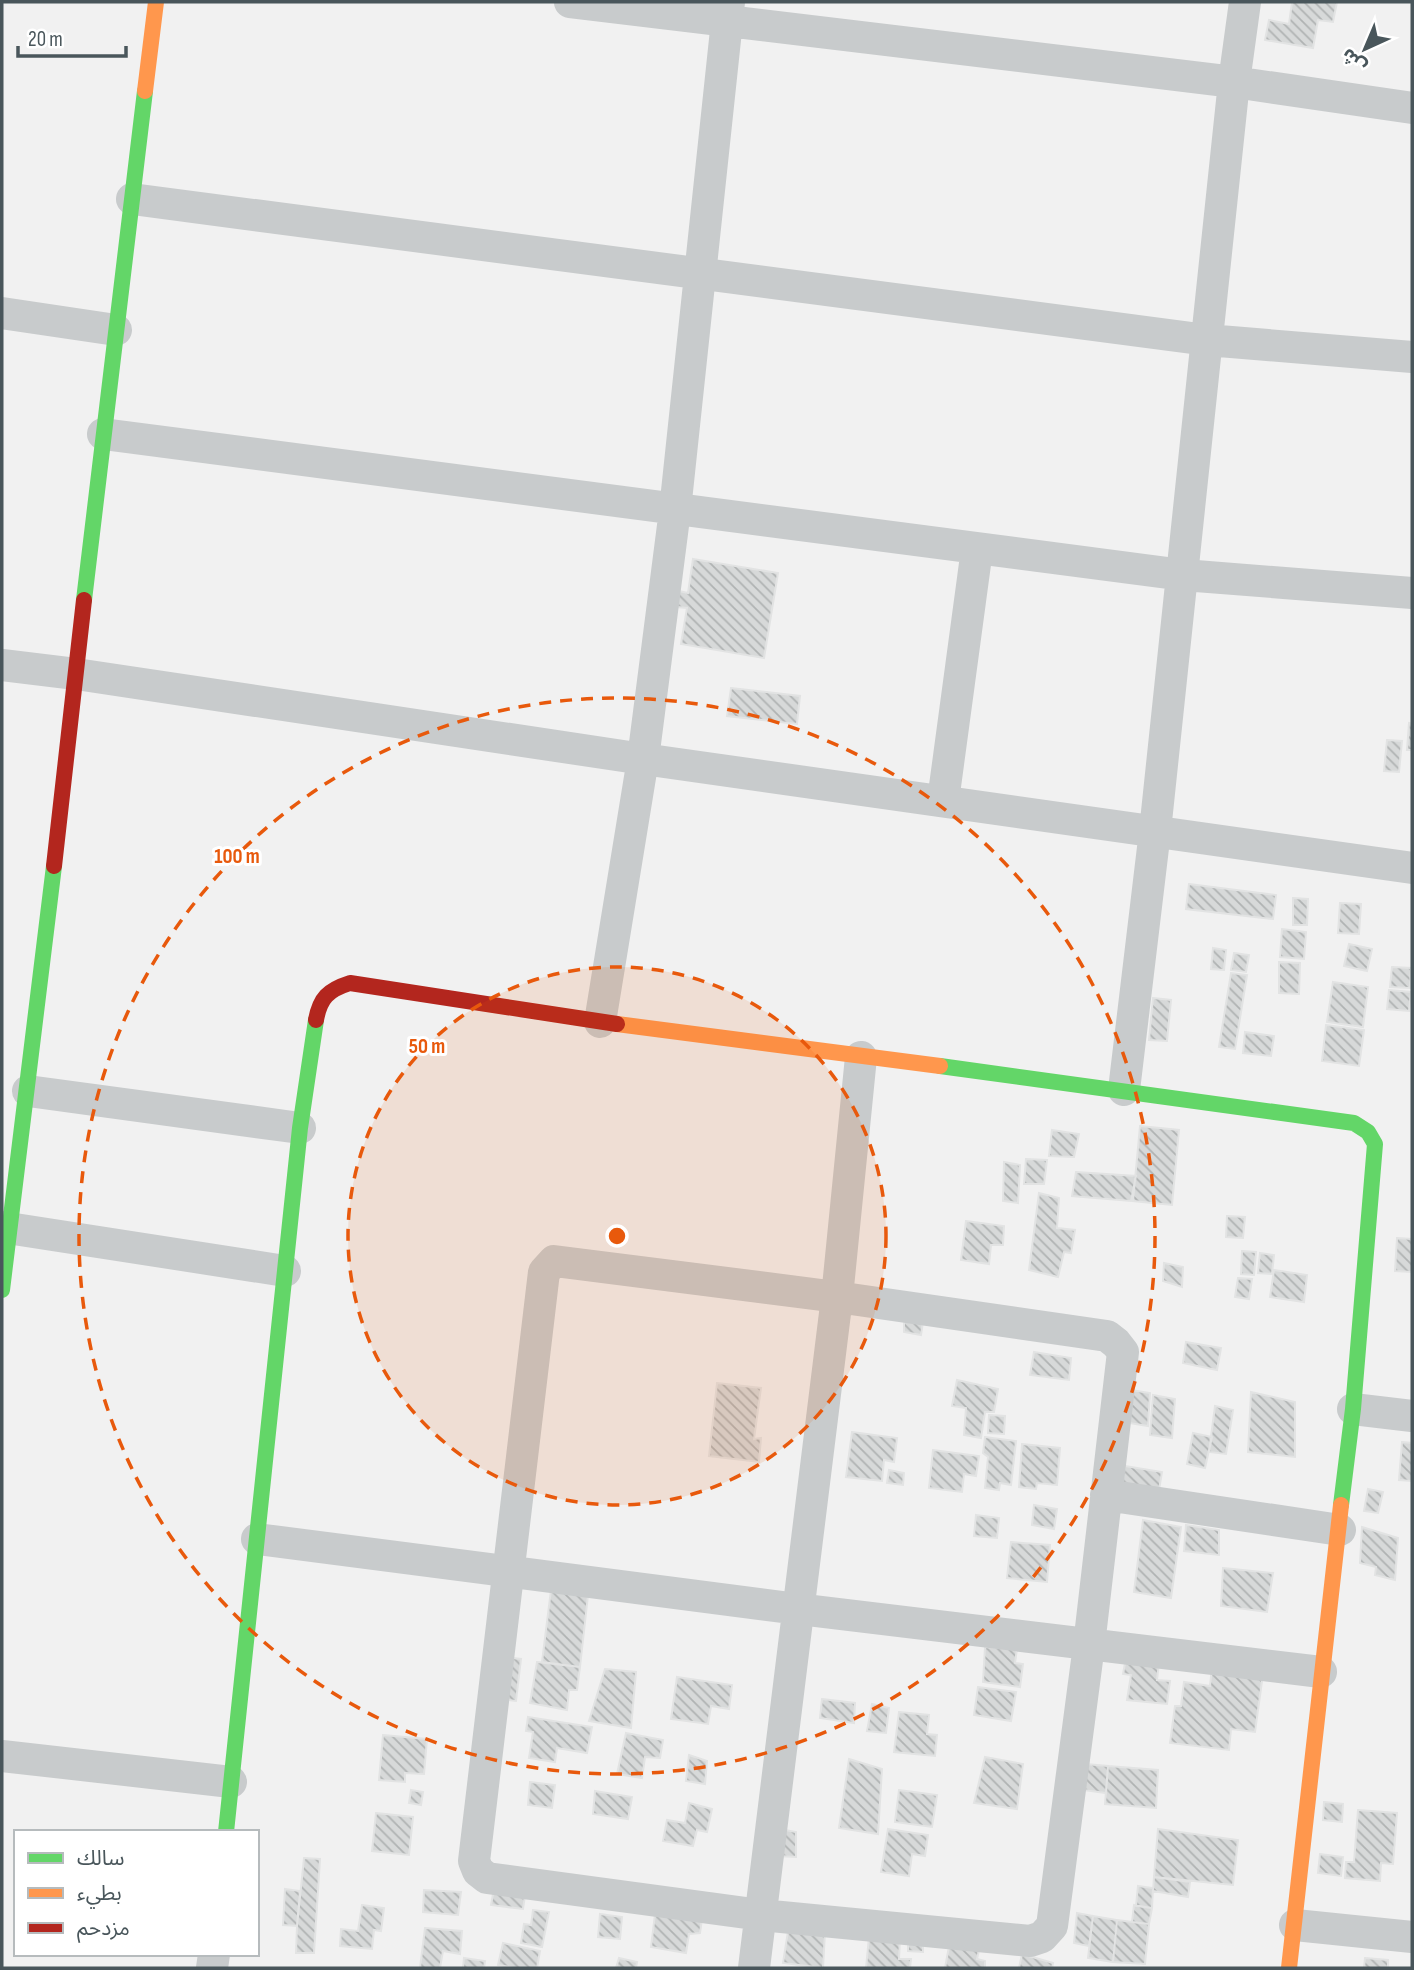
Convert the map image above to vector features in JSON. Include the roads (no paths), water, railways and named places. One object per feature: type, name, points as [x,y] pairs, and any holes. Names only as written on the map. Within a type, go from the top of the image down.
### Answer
[{"type":"street","points":[[2,1290],[5,1227],[28,1091],[103,434],[156,2]]},
{"type":"street","points":[[570,2],[727,11],[1412,108]]},
{"type":"street","points":[[1124,1090],[1156,831],[1234,82],[1245,2]]},
{"type":"street","points":[[600,1022],[643,759],[675,509],[727,11]]},
{"type":"street","points":[[132,199],[1207,340],[1412,357]]},
{"type":"street","points":[[2,313],[116,330]]},
{"type":"street","points":[[103,434],[1182,575],[1412,593]]},
{"type":"street","points":[[943,801],[977,549]]},
{"type":"street","points":[[2,665],[1412,868]]},
{"type":"street","points":[[226,1830],[300,1128],[319,1004],[334,988],[350,983],[600,1022],[1124,1090],[1354,1124],[1368,1132],[1376,1144],[1353,1409],[1289,1968]]},
{"type":"street","points":[[754,1968],[837,1297],[861,1057]]},
{"type":"street","points":[[28,1091],[300,1128]]},
{"type":"street","points":[[5,1227],[285,1271]]},
{"type":"street","points":[[554,1261],[837,1297],[1107,1336],[1123,1352],[1089,1645],[1052,1926],[1042,1937],[1030,1941],[761,1915],[487,1878],[478,1871],[474,1861],[544,1272],[547,1265],[554,1261]]},
{"type":"street","points":[[1353,1409],[1412,1416]]},
{"type":"street","points":[[1106,1495],[1340,1530]]},
{"type":"street","points":[[257,1539],[798,1609],[1321,1672]]},
{"type":"street","points":[[2,1756],[231,1782]]},
{"type":"street","points":[[1294,1925],[1412,1937]]}]
